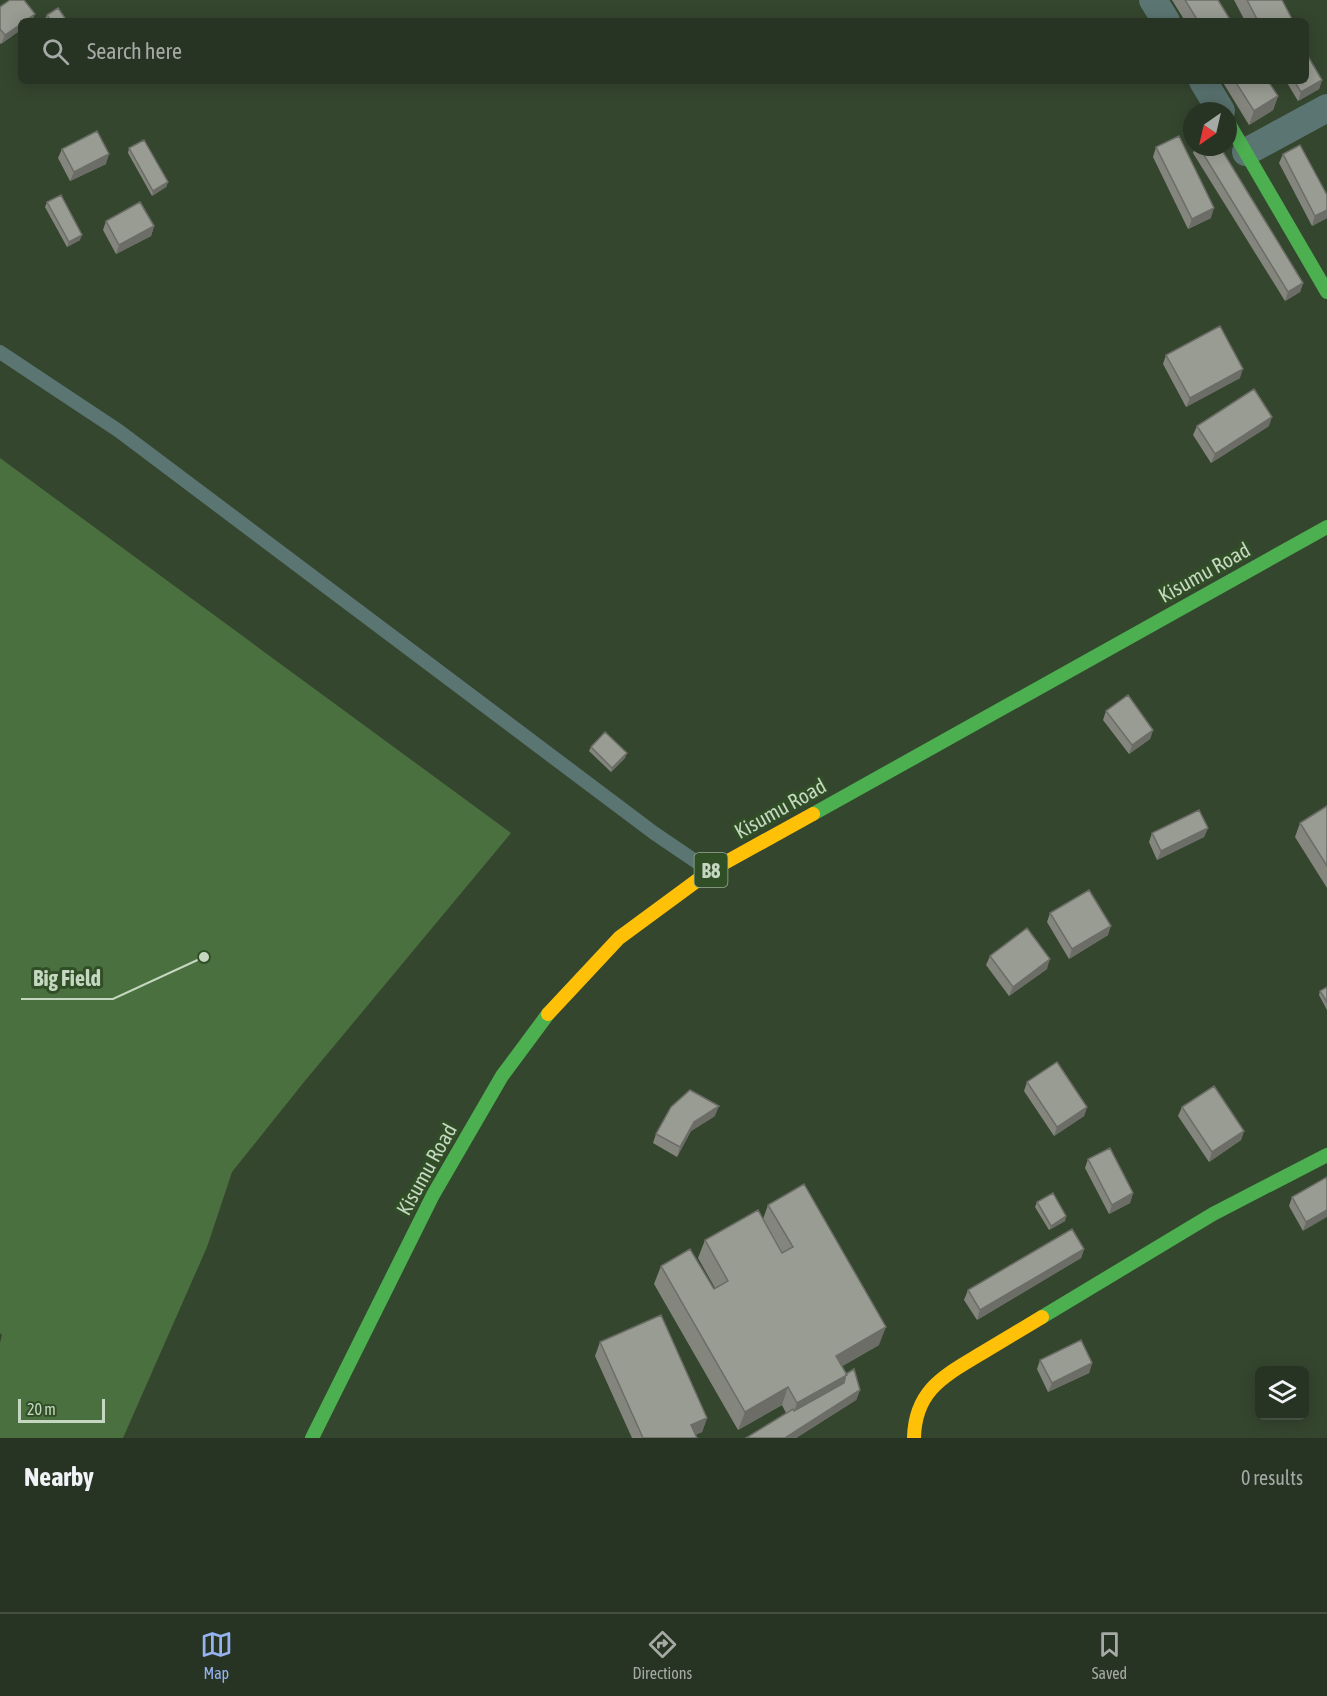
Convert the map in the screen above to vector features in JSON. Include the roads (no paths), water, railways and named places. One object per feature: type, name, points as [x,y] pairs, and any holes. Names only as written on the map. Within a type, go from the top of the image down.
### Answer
[{"type":"main road","points":[[1237,137],[1327,292]]},
{"type":"main road","name":"Kisumu Road","points":[[312,1438],[433,1195],[502,1076],[549,1012],[619,938],[710,871],[1327,527]]},
{"type":"main road","points":[[914,1438],[913,1421],[925,1396],[942,1377],[1213,1214],[1327,1155]]},
{"type":"street","points":[[1153,0],[1164,18]]},
{"type":"street","points":[[1205,84],[1216,102]]},
{"type":"street","points":[[1246,152],[1327,108]]},
{"type":"lane","points":[[0,352],[119,431],[654,833],[710,871]]},
{"type":"place","name":"Big Field","points":[[204,957]]}]
